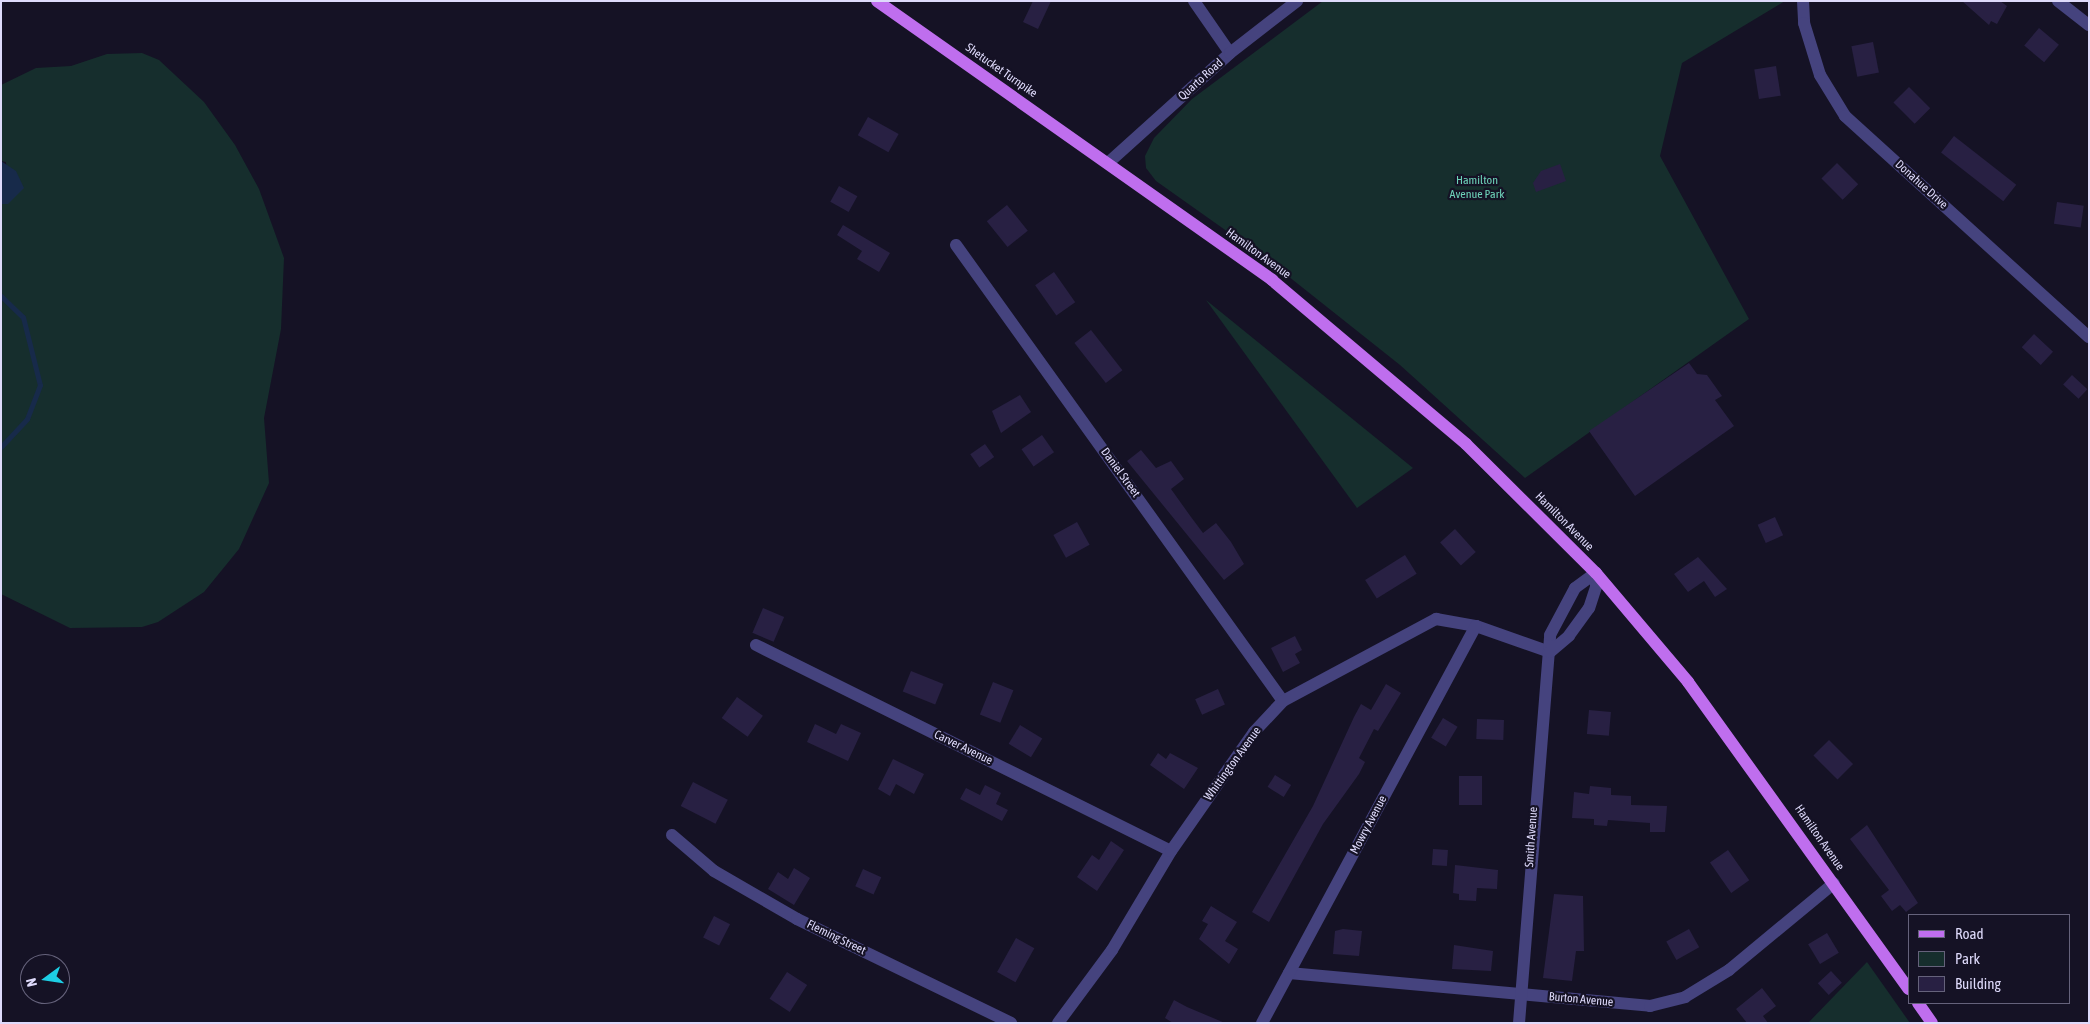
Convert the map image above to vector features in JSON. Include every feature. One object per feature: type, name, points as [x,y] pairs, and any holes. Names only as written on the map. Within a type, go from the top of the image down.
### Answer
[{"type":"main road","name":"Shetucket Turnpike","points":[[877,1],[1108,163]]},
{"type":"main road","name":"Hamilton Avenue","points":[[1108,163],[1272,280],[1381,368],[1466,444],[1596,573],[1688,682],[1908,988]]},
{"type":"main road","points":[[1919,1004],[1932,1023]]},
{"type":"street","points":[[1194,1],[1230,53]]},
{"type":"street","name":"Quarto Road","points":[[1108,163],[1230,53],[1297,1]]},
{"type":"street","name":"Donahue Drive","points":[[1803,1],[1804,23],[1820,75],[1845,116],[2089,337]]},
{"type":"street","points":[[2058,1],[2089,25]]},
{"type":"street","name":"Daniel Street","points":[[956,245],[1283,701]]},
{"type":"street","points":[[1550,652],[1569,636],[1589,608],[1596,587],[1596,573]]},
{"type":"street","name":"Smith Avenue","points":[[1519,1023],[1540,719],[1556,616],[1575,588],[1596,573]]},
{"type":"street","name":"Whittington Avenue","points":[[1058,1023],[1112,950],[1171,851],[1254,732],[1283,701],[1436,620],[1476,626],[1550,652]]},
{"type":"street","name":"Mowry Avenue","points":[[1262,1023],[1476,626]]},
{"type":"street","name":"Carver Avenue","points":[[756,645],[1171,851]]},
{"type":"street","name":"Fleming Street","points":[[672,835],[714,871],[797,919],[1011,1023]]},
{"type":"street","name":"Burton Avenue","points":[[1289,973],[1650,1006],[1685,998],[1729,970],[1834,883]]},
{"type":"green space","name":"Hamilton Avenue Park","points":[[1323,1],[1785,1],[1682,63],[1660,156],[1749,319],[1525,478],[1400,365],[1269,261],[1156,181],[1146,168],[1145,156],[1154,138],[1192,99]]},
{"type":"green space","points":[[142,53],[159,60],[204,102],[235,145],[259,189],[284,258],[281,329],[264,418],[269,483],[239,549],[204,592],[158,622],[142,627],[70,628],[1,594],[1,204],[8,204],[6,162],[1,161],[1,85],[36,68],[71,66],[107,54]]},
{"type":"green space","points":[[1206,300],[1413,468],[1357,508]]},
{"type":"green space","points":[[1867,962],[1910,1023],[1808,1023]]},
{"type":"water","points":[[1,161],[16,171],[24,188],[8,204],[1,204]]},
{"type":"building","points":[[1033,1],[1051,1],[1038,29],[1023,22]]},
{"type":"building","points":[[1962,1],[2000,1],[2007,6],[1997,24],[1991,21],[1989,25]]},
{"type":"building","points":[[2039,28],[2059,45],[2044,62],[2024,46]]},
{"type":"building","points":[[1873,42],[1879,72],[1857,77],[1851,46]]},
{"type":"building","points":[[1776,66],[1781,96],[1759,99],[1754,69]]},
{"type":"building","points":[[1909,87],[1930,108],[1915,124],[1893,103]]},
{"type":"building","points":[[868,117],[899,134],[888,152],[858,135]]},
{"type":"building","points":[[1954,136],[2016,185],[2003,201],[1941,153]]},
{"type":"building","points":[[1837,163],[1858,184],[1843,200],[1821,179]]},
{"type":"building","points":[[1560,164],[1566,181],[1536,192],[1533,183],[1541,171]]},
{"type":"building","points":[[839,186],[857,196],[849,212],[830,202]]},
{"type":"building","points":[[2057,202],[2084,206],[2081,228],[2054,224]]},
{"type":"building","points":[[1007,205],[1028,231],[1008,247],[987,221]]},
{"type":"building","points":[[843,225],[890,253],[879,272],[857,259],[862,251],[837,235]]},
{"type":"building","points":[[1054,272],[1075,302],[1056,316],[1035,285]]},
{"type":"building","points":[[1091,330],[1122,370],[1106,383],[1074,343]]},
{"type":"building","points":[[2034,334],[2053,352],[2041,365],[2022,347]]},
{"type":"building","points":[[1689,363],[1697,374],[1707,375],[1722,396],[1715,400],[1734,426],[1635,496],[1589,431]]},
{"type":"building","points":[[2072,375],[2087,389],[2078,399],[2063,385]]},
{"type":"building","points":[[1020,395],[1031,412],[1001,433],[992,411]]},
{"type":"building","points":[[1042,435],[1054,452],[1034,467],[1022,449]]},
{"type":"building","points":[[985,444],[994,457],[979,467],[970,454]]},
{"type":"building","points":[[1141,450],[1156,468],[1171,461],[1184,479],[1171,489],[1191,517],[1203,533],[1216,523],[1231,542],[1244,564],[1224,580],[1127,461]]},
{"type":"building","points":[[1775,517],[1783,535],[1766,543],[1758,525]]},
{"type":"building","points":[[1077,522],[1090,545],[1066,558],[1053,535]]},
{"type":"building","points":[[1455,529],[1476,552],[1461,565],[1440,542]]},
{"type":"building","points":[[1405,555],[1417,574],[1377,599],[1365,580]]},
{"type":"building","points":[[1698,557],[1727,589],[1715,597],[1704,581],[1688,592],[1674,574]]},
{"type":"building","points":[[763,608],[784,617],[774,642],[752,633]]},
{"type":"building","points":[[1295,636],[1302,650],[1295,654],[1300,663],[1283,672],[1271,648]]},
{"type":"building","points":[[911,671],[943,684],[935,705],[903,691]]},
{"type":"building","points":[[993,682],[1013,690],[1000,723],[980,714]]},
{"type":"building","points":[[1386,684],[1401,693],[1378,731],[1374,729],[1359,758],[1365,762],[1359,774],[1323,824],[1269,922],[1252,912],[1313,806],[1361,704],[1371,710]]},
{"type":"building","points":[[1218,689],[1225,705],[1202,715],[1195,699]]},
{"type":"building","points":[[737,697],[763,716],[748,737],[722,718]]},
{"type":"building","points":[[1589,710],[1611,712],[1609,736],[1587,734]]},
{"type":"building","points":[[1443,718],[1458,727],[1446,746],[1431,738]]},
{"type":"building","points":[[1477,719],[1504,720],[1503,740],[1476,739]]},
{"type":"building","points":[[815,724],[836,734],[841,724],[861,733],[848,761],[807,742]]},
{"type":"building","points":[[1020,725],[1042,738],[1031,757],[1009,744]]},
{"type":"building","points":[[1829,740],[1853,764],[1837,780],[1813,756]]},
{"type":"building","points":[[1158,753],[1166,759],[1170,753],[1198,768],[1184,789],[1150,765]]},
{"type":"building","points":[[893,759],[924,774],[914,794],[896,784],[890,796],[878,789]]},
{"type":"building","points":[[1275,775],[1291,785],[1284,797],[1268,787]]},
{"type":"building","points":[[1459,776],[1482,776],[1482,805],[1459,805]]},
{"type":"building","points":[[693,782],[728,800],[715,824],[681,806]]},
{"type":"building","points":[[985,785],[1001,793],[996,804],[1008,810],[1002,821],[960,799],[966,788],[980,795]]},
{"type":"building","points":[[1590,786],[1611,788],[1611,795],[1631,796],[1631,805],[1667,806],[1665,832],[1650,832],[1650,823],[1608,820],[1607,826],[1594,825],[1594,819],[1572,818],[1574,792],[1589,794]]},
{"type":"building","points":[[1867,825],[1918,903],[1906,912],[1900,905],[1892,911],[1881,896],[1889,890],[1850,839]]},
{"type":"building","points":[[1111,841],[1124,850],[1097,891],[1077,877],[1092,855],[1099,860]]},
{"type":"building","points":[[1433,849],[1448,850],[1447,866],[1432,865]]},
{"type":"building","points":[[1728,850],[1749,880],[1731,893],[1710,863]]},
{"type":"building","points":[[1455,865],[1498,870],[1497,889],[1477,888],[1476,901],[1459,900],[1459,894],[1453,893]]},
{"type":"building","points":[[794,868],[810,878],[794,905],[768,889],[778,872],[788,879]]},
{"type":"building","points":[[863,869],[881,877],[874,894],[855,886]]},
{"type":"building","points":[[1554,894],[1583,896],[1584,951],[1576,951],[1572,981],[1543,978]]},
{"type":"building","points":[[1211,906],[1237,922],[1225,941],[1238,949],[1229,964],[1199,939],[1208,924],[1202,921]]},
{"type":"building","points":[[714,916],[730,924],[719,946],[703,937]]},
{"type":"building","points":[[1343,929],[1362,931],[1359,956],[1333,954],[1335,931]]},
{"type":"building","points":[[1689,929],[1699,947],[1676,960],[1666,942]]},
{"type":"building","points":[[1827,933],[1839,953],[1820,964],[1808,944]]},
{"type":"building","points":[[1016,938],[1034,948],[1015,982],[997,972]]},
{"type":"building","points":[[1454,945],[1493,951],[1491,971],[1452,969]]},
{"type":"building","points":[[1831,971],[1842,983],[1829,995],[1818,983]]},
{"type":"building","points":[[787,972],[807,985],[790,1012],[770,999]]},
{"type":"building","points":[[1762,988],[1776,1006],[1763,1016],[1768,1023],[1747,1023],[1736,1009]]},
{"type":"building","points":[[1174,1000],[1225,1023],[1173,1023],[1165,1018]]},
{"type":"waterway","points":[[1,296],[23,317],[40,385],[27,419],[1,447]]}]
